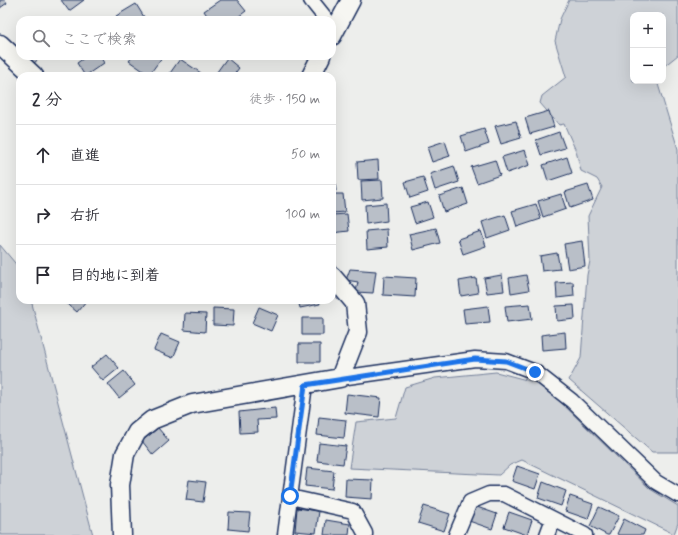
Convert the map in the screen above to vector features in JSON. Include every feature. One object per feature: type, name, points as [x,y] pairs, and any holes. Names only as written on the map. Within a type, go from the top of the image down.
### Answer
[{"type":"street","points":[[311,0],[322,16]]},
{"type":"street","points":[[336,22],[351,0]]},
{"type":"street","points":[[0,44],[16,59]]},
{"type":"street","points":[[17,60],[30,72]]},
{"type":"street","points":[[312,72],[319,60]]},
{"type":"street","points":[[336,281],[354,303],[358,332],[340,378]]},
{"type":"street","points":[[122,535],[120,485],[125,454],[137,432],[152,420],[192,404],[340,378],[475,359],[506,361],[535,372],[572,401],[656,482],[678,495]]},
{"type":"street","points":[[285,535],[305,385]]},
{"type":"street","points":[[456,535],[470,502],[488,494],[504,494],[585,535]]},
{"type":"street","points":[[290,496],[354,511],[365,535]]},
{"type":"street","points":[[547,535],[553,519]]},
{"type":"shaded area","points":[[569,0],[678,0],[678,55],[666,65],[666,12],[630,12],[630,84],[658,84],[678,149],[678,452],[652,452],[569,380],[581,358],[587,275],[590,261],[588,216],[602,187],[597,179],[581,171],[576,151],[564,124],[559,125],[540,103],[542,96],[566,77],[555,41],[560,19]]},
{"type":"shaded area","points":[[0,245],[16,264],[16,304],[32,304],[93,535],[0,535]]},
{"type":"shaded area","points":[[496,372],[542,384],[650,489],[678,506],[678,523],[674,534],[522,460],[510,465],[499,475],[349,468],[356,422],[396,418],[405,387],[435,378]]},
{"type":"building","points":[[0,0],[5,0],[7,3],[0,8]]},
{"type":"building","points":[[61,0],[84,0],[69,11]]},
{"type":"building","points":[[220,0],[237,0],[246,11],[239,16],[207,16],[204,11]]},
{"type":"building","points":[[136,4],[143,16],[116,16]]},
{"type":"building","points":[[30,60],[38,60],[33,64]]},
{"type":"building","points":[[81,60],[102,60],[104,63],[91,72],[83,72],[77,63]]},
{"type":"building","points":[[160,60],[151,72],[145,72],[129,61]]},
{"type":"building","points":[[179,60],[182,60],[200,72],[171,72]]},
{"type":"building","points":[[226,60],[229,60],[239,68],[236,72],[217,72]]},
{"type":"building","points":[[549,111],[554,127],[530,134],[525,118]]},
{"type":"building","points":[[516,121],[521,138],[501,144],[495,126]]},
{"type":"building","points":[[484,129],[489,144],[466,152],[461,136]]},
{"type":"building","points":[[559,132],[565,148],[541,155],[536,140]]},
{"type":"building","points":[[445,141],[450,156],[432,162],[427,147]]},
{"type":"building","points":[[525,150],[530,165],[507,173],[502,157]]},
{"type":"building","points":[[567,157],[572,173],[548,181],[543,165]]},
{"type":"building","points":[[378,160],[379,179],[358,180],[357,162]]},
{"type":"building","points":[[495,160],[500,175],[477,183],[471,167]]},
{"type":"building","points":[[454,166],[459,182],[435,190],[430,174]]},
{"type":"building","points":[[423,177],[428,192],[410,198],[405,182]]},
{"type":"building","points":[[382,180],[383,198],[362,200],[361,181]]},
{"type":"building","points":[[588,185],[593,200],[570,208],[565,192]]},
{"type":"building","points":[[463,188],[468,204],[444,212],[439,196]]},
{"type":"building","points":[[336,194],[343,194],[345,212],[336,213]]},
{"type":"building","points":[[561,194],[566,209],[543,217],[538,201]]},
{"type":"building","points":[[428,202],[433,217],[415,223],[410,207]]},
{"type":"building","points":[[386,203],[387,221],[366,224],[365,205]]},
{"type":"building","points":[[536,204],[541,219],[517,227],[512,211]]},
{"type":"building","points":[[347,214],[349,231],[336,233],[336,215]]},
{"type":"building","points":[[505,215],[510,230],[487,238],[482,222]]},
{"type":"building","points":[[436,228],[440,243],[413,250],[409,234]]},
{"type":"building","points":[[387,229],[388,247],[367,249],[366,231]]},
{"type":"building","points":[[481,231],[486,246],[463,254],[458,239]]},
{"type":"building","points":[[582,241],[585,266],[568,269],[564,244]]},
{"type":"building","points":[[557,253],[560,269],[542,271],[540,256]]},
{"type":"building","points":[[350,269],[376,271],[373,293],[356,292],[358,282],[346,280]]},
{"type":"building","points":[[502,275],[504,291],[487,293],[484,278]]},
{"type":"building","points":[[526,275],[529,290],[511,293],[509,278]]},
{"type":"building","points":[[384,276],[416,278],[415,297],[383,295]]},
{"type":"building","points":[[476,278],[478,293],[461,296],[459,281]]},
{"type":"building","points":[[573,282],[574,296],[557,298],[556,283]]},
{"type":"building","points":[[68,304],[84,304],[77,312]]},
{"type":"building","points":[[299,304],[320,304],[300,308]]},
{"type":"building","points":[[530,304],[532,319],[507,322],[505,306]]},
{"type":"building","points":[[574,305],[575,319],[557,321],[556,306]]},
{"type":"building","points":[[488,306],[490,322],[465,324],[463,309]]},
{"type":"building","points":[[259,307],[278,315],[271,331],[252,323]]},
{"type":"building","points":[[213,308],[234,309],[233,326],[213,325]]},
{"type":"building","points":[[185,313],[206,314],[205,332],[184,330]]},
{"type":"building","points":[[302,318],[323,318],[323,335],[302,335]]},
{"type":"building","points":[[565,332],[566,348],[542,350],[541,335]]},
{"type":"building","points":[[161,334],[180,342],[173,358],[154,350]]},
{"type":"building","points":[[299,344],[320,344],[320,362],[299,362]]},
{"type":"building","points":[[107,354],[119,368],[103,381],[91,367]]},
{"type":"building","points":[[124,371],[135,385],[119,398],[108,384]]},
{"type":"building","points":[[347,394],[381,398],[379,417],[345,413]]},
{"type":"building","points":[[275,408],[276,419],[257,420],[258,432],[240,433],[239,412]]},
{"type":"building","points":[[319,417],[346,420],[344,438],[317,435]]},
{"type":"building","points":[[158,428],[169,441],[153,455],[142,441]]},
{"type":"building","points":[[319,443],[346,446],[343,464],[317,461]]},
{"type":"building","points":[[517,466],[540,474],[535,489],[512,481]]},
{"type":"building","points":[[307,468],[334,471],[332,489],[305,486]]},
{"type":"building","points":[[346,479],[373,480],[372,499],[345,497]]},
{"type":"building","points":[[189,480],[206,482],[203,502],[186,500]]},
{"type":"building","points":[[543,482],[566,491],[561,506],[538,498]]},
{"type":"building","points":[[570,496],[593,504],[588,519],[565,511]]},
{"type":"building","points":[[424,506],[450,514],[444,531],[418,523]]},
{"type":"building","points":[[474,506],[497,514],[492,529],[469,521]]},
{"type":"building","points":[[599,507],[619,516],[609,535],[590,526]]},
{"type":"building","points":[[297,508],[319,511],[316,533],[295,531]]},
{"type":"building","points":[[229,512],[250,513],[248,531],[228,529]]},
{"type":"building","points":[[509,512],[532,520],[527,535],[504,527]]},
{"type":"building","points":[[624,519],[645,530],[643,535],[617,534]]},
{"type":"building","points":[[326,520],[350,524],[349,535],[324,535]]},
{"type":"route","points":[[290,496],[305,385],[340,378],[475,359],[506,361],[535,372]]}]
